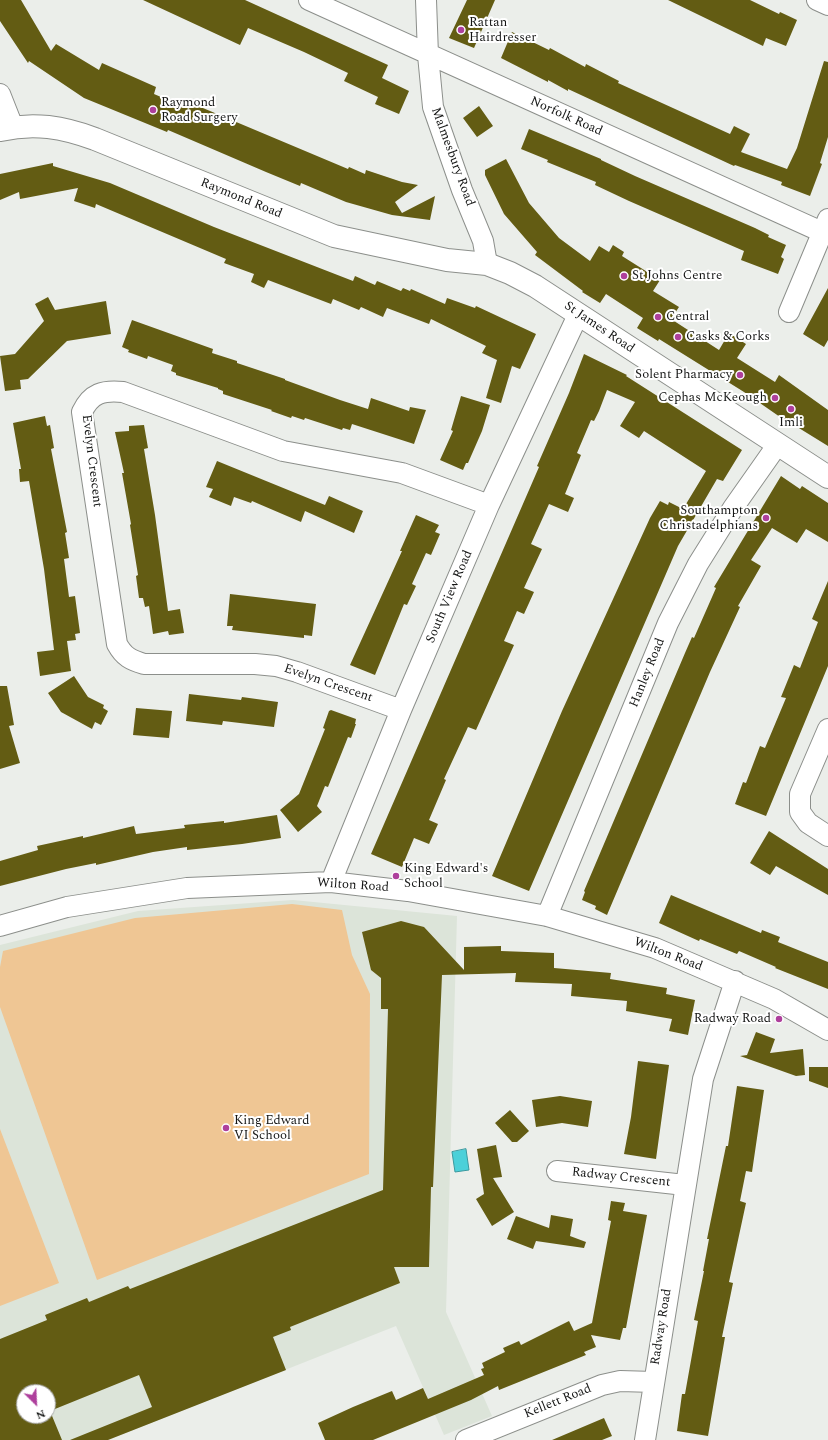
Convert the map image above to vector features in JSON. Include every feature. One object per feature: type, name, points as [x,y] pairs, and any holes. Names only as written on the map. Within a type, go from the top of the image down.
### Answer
[{"type":"street","name":"Norfolk Road","points":[[310,0],[428,55],[826,226]]},
{"type":"street","name":"Malmesbury Road","points":[[426,0],[428,55],[433,106],[462,190],[483,240],[487,264]]},
{"type":"street","points":[[817,0],[828,5]]},
{"type":"street","points":[[0,94],[7,129]]},
{"type":"street","name":"Raymond Road","points":[[7,129],[36,125],[61,128],[77,133],[308,227],[344,238],[447,260],[487,264]]},
{"type":"street","points":[[789,312],[826,226]]},
{"type":"street","name":"St James Road","points":[[487,264],[510,273],[535,286],[828,477]]},
{"type":"street","name":"South View Road","points":[[331,882],[401,710],[489,505],[578,315]]},
{"type":"street","name":"Evelyn Crescent","points":[[401,710],[297,672],[276,666],[255,664],[144,664],[132,660],[122,654],[117,644],[82,412],[86,403],[97,394],[111,391],[123,392],[283,451],[402,473],[489,505]]},
{"type":"street","name":"Hanley Road","points":[[547,916],[668,623],[698,564],[733,508],[778,444]]},
{"type":"street","points":[[828,730],[800,794],[800,812],[808,823],[828,836]]},
{"type":"street","name":"Wilton Road","points":[[0,926],[67,907],[187,888],[331,882],[408,891],[547,916],[655,948],[774,999],[828,1030]]},
{"type":"street","name":"Radway Road","points":[[645,1440],[703,1079],[735,981]]},
{"type":"street","name":"Radway Crescent","points":[[557,1171],[685,1184]]},
{"type":"street","name":"Kellett Road","points":[[466,1440],[602,1385],[620,1381],[654,1382]]},
{"type":"shaded area","name":"King Edward VI School","points":[[293,900],[457,916],[446,1312],[492,1416],[444,1435],[396,1326],[108,1440],[0,1440],[0,945],[138,911]]},
{"type":"shaded area","points":[[292,904],[342,910],[352,955],[370,994],[369,1174],[97,1280],[0,1007],[0,967],[3,951],[135,918]]},
{"type":"shaded area","points":[[0,1129],[59,1283],[0,1306]]},
{"type":"water","points":[[466,1149],[469,1170],[455,1172],[452,1152]]},
{"type":"building","points":[[0,0],[21,0],[51,51],[56,44],[99,70],[102,63],[156,87],[154,94],[189,109],[191,103],[348,169],[349,167],[365,174],[366,170],[402,182],[418,185],[395,202],[402,213],[435,196],[430,220],[392,215],[346,202],[301,183],[300,186],[168,130],[167,132],[84,98],[29,61],[28,63],[0,21]]},
{"type":"building","points":[[143,0],[245,0],[388,65],[382,78],[409,91],[399,114],[375,104],[378,97],[344,81],[348,73],[304,52],[248,28],[240,45]]},
{"type":"building","points":[[467,0],[495,0],[474,48],[449,38]]},
{"type":"building","points":[[668,0],[750,0],[779,14],[780,12],[797,20],[786,46],[766,38],[763,46]]},
{"type":"building","points":[[512,32],[549,50],[550,48],[585,67],[586,64],[619,81],[618,83],[730,134],[734,126],[750,134],[741,152],[787,169],[797,148],[824,61],[828,62],[828,137],[820,163],[822,164],[810,196],[781,185],[782,182],[735,165],[734,166],[568,89],[568,91],[548,80],[548,82],[501,58]]},
{"type":"building","points":[[479,106],[493,126],[477,137],[463,118]]},
{"type":"building","points":[[529,129],[601,159],[635,176],[769,235],[768,237],[786,245],[781,257],[784,259],[778,274],[741,260],[744,251],[629,201],[595,185],[596,182],[547,162],[548,160],[521,149]]},
{"type":"building","points":[[506,159],[529,203],[559,238],[590,261],[599,246],[609,252],[613,245],[624,252],[622,256],[660,280],[653,291],[679,307],[671,319],[719,350],[729,333],[746,344],[737,358],[775,382],[779,375],[828,410],[828,446],[794,425],[793,426],[744,392],[659,339],[658,341],[637,328],[643,318],[606,294],[600,303],[582,292],[583,291],[535,255],[537,252],[504,214],[485,175],[485,170]]},
{"type":"building","points":[[53,163],[53,166],[110,183],[214,227],[353,281],[355,276],[375,285],[377,281],[401,291],[403,288],[410,291],[411,289],[445,304],[447,298],[475,308],[476,306],[536,334],[520,369],[512,366],[501,403],[486,398],[497,360],[482,353],[486,346],[431,319],[429,324],[387,308],[383,317],[361,307],[359,310],[333,299],[331,304],[268,280],[264,288],[251,282],[254,274],[224,263],[226,259],[96,204],[95,208],[74,201],[78,188],[20,199],[19,192],[0,200],[0,174]]},
{"type":"building","points":[[828,288],[828,340],[824,347],[803,334]]},
{"type":"building","points":[[48,297],[55,310],[106,301],[111,334],[67,341],[28,379],[20,380],[21,389],[5,391],[0,356],[15,354],[44,321],[35,304]]},
{"type":"building","points":[[132,320],[213,349],[212,353],[237,361],[237,363],[368,409],[371,398],[409,411],[410,407],[426,410],[414,444],[352,424],[350,430],[343,428],[342,430],[305,418],[304,420],[292,416],[291,418],[271,411],[272,410],[223,394],[223,391],[218,388],[176,375],[176,373],[171,371],[173,365],[148,356],[147,359],[128,352],[129,350],[122,347]]},
{"type":"building","points":[[584,354],[627,375],[626,376],[742,450],[723,481],[717,479],[678,546],[529,891],[492,876],[562,711],[650,518],[660,501],[668,505],[669,502],[683,509],[706,471],[644,431],[639,438],[620,426],[635,402],[607,390],[599,411],[594,421],[591,420],[577,453],[581,455],[565,494],[574,498],[568,512],[549,504],[531,544],[542,549],[524,588],[534,592],[524,614],[517,611],[504,641],[514,645],[476,730],[468,727],[444,779],[446,780],[429,820],[438,824],[429,844],[414,838],[402,867],[371,854],[539,467],[537,466],[569,393]]},
{"type":"building","points":[[461,396],[490,405],[482,431],[468,463],[466,463],[463,470],[440,460],[453,431],[451,430]]},
{"type":"building","points":[[45,416],[47,426],[50,425],[54,448],[51,449],[67,532],[65,533],[69,558],[64,559],[69,597],[75,596],[80,633],[75,634],[76,640],[67,641],[71,671],[40,676],[37,652],[54,650],[44,569],[29,481],[20,482],[19,469],[21,469],[13,423]]},
{"type":"building","points":[[144,425],[148,448],[144,449],[155,515],[168,611],[180,609],[184,633],[169,635],[168,631],[153,634],[149,606],[145,607],[143,598],[139,598],[136,576],[138,575],[122,473],[124,473],[115,432],[129,431],[129,426]]},
{"type":"building","points":[[217,461],[325,505],[329,496],[363,511],[354,533],[305,511],[301,522],[252,501],[251,503],[234,497],[231,506],[209,497],[213,489],[206,487]]},
{"type":"building","points":[[781,476],[800,489],[802,486],[828,503],[828,542],[806,529],[797,543],[772,528],[751,560],[761,566],[738,606],[740,607],[710,672],[607,915],[595,909],[596,906],[582,900],[584,891],[685,653],[692,637],[694,638],[716,588],[714,587]]},
{"type":"building","points":[[416,515],[439,525],[435,532],[440,534],[431,555],[426,553],[412,584],[416,586],[407,605],[404,604],[375,675],[350,665],[402,551],[400,551]]},
{"type":"building","points":[[828,581],[828,666],[766,816],[735,804],[743,782],[746,783],[760,746],[765,748],[786,698],[781,697],[794,665],[800,668],[818,622],[812,619]]},
{"type":"building","points":[[230,594],[316,604],[312,636],[304,635],[304,638],[232,630],[233,626],[227,626]]},
{"type":"building","points":[[74,676],[88,697],[104,705],[103,708],[108,711],[101,725],[95,722],[92,729],[61,712],[48,693]]},
{"type":"building","points":[[0,686],[7,686],[14,725],[9,726],[20,763],[0,769]]},
{"type":"building","points":[[189,694],[241,700],[242,697],[278,702],[274,727],[223,721],[222,725],[186,721]]},
{"type":"building","points":[[136,708],[172,711],[169,738],[133,735]]},
{"type":"building","points":[[331,710],[356,719],[356,724],[351,738],[348,737],[328,787],[325,786],[317,806],[322,812],[298,832],[280,810],[299,794],[325,729],[323,728],[329,711]]},
{"type":"building","points":[[277,815],[281,838],[242,844],[187,850],[187,847],[153,852],[96,865],[96,863],[66,869],[0,886],[0,861],[38,850],[37,846],[83,836],[83,838],[134,826],[136,834],[185,828],[184,825],[224,821],[224,823]]},
{"type":"building","points":[[769,831],[828,869],[828,895],[776,866],[770,875],[750,863]]},
{"type":"building","points":[[671,895],[761,933],[762,930],[780,937],[778,942],[828,962],[828,989],[775,968],[776,967],[739,951],[737,954],[700,939],[699,941],[659,923]]},
{"type":"building","points":[[401,921],[424,927],[464,970],[464,947],[501,946],[501,951],[554,953],[554,968],[611,973],[610,979],[667,988],[666,994],[695,1000],[688,1035],[669,1031],[672,1019],[626,1011],[627,1001],[571,996],[572,984],[515,982],[516,973],[442,975],[433,1187],[431,1187],[429,1267],[394,1267],[400,1283],[290,1327],[291,1330],[273,1337],[286,1370],[108,1440],[70,1440],[152,1407],[139,1375],[56,1409],[56,1384],[16,1384],[16,1424],[55,1424],[62,1440],[0,1440],[0,1339],[47,1320],[45,1315],[87,1298],[89,1302],[128,1286],[130,1289],[383,1190],[388,1009],[381,1009],[381,978],[371,970],[362,932]]},
{"type":"building","points":[[756,1032],[775,1039],[770,1053],[803,1049],[805,1075],[796,1076],[740,1056],[747,1055]]},
{"type":"building","points":[[638,1061],[669,1065],[656,1159],[624,1154],[631,1117]]},
{"type":"building","points":[[809,1067],[828,1067],[828,1088],[809,1081]]},
{"type":"building","points":[[737,1086],[764,1090],[752,1172],[746,1171],[740,1201],[746,1203],[729,1282],[733,1283],[722,1337],[725,1337],[708,1436],[677,1431],[682,1394],[685,1394],[698,1321],[694,1320],[704,1271],[709,1239],[707,1239],[726,1146],[728,1146]]},
{"type":"building","points":[[560,1096],[592,1101],[588,1127],[562,1123],[536,1127],[532,1100]]},
{"type":"building","points":[[510,1110],[529,1131],[517,1142],[512,1142],[495,1123]]},
{"type":"building","points":[[496,1145],[502,1177],[493,1178],[514,1212],[492,1226],[476,1199],[484,1194],[477,1149]]},
{"type":"building","points":[[611,1201],[625,1203],[623,1211],[647,1215],[626,1328],[623,1328],[620,1340],[591,1335],[596,1347],[584,1352],[586,1355],[499,1390],[498,1386],[471,1400],[373,1440],[325,1440],[318,1423],[353,1407],[392,1391],[396,1400],[423,1388],[428,1399],[484,1375],[481,1369],[484,1368],[482,1363],[505,1352],[503,1348],[519,1341],[521,1345],[569,1321],[574,1331],[592,1323],[611,1221],[608,1220]]},
{"type":"building","points":[[551,1215],[573,1219],[570,1236],[586,1242],[584,1248],[536,1241],[533,1249],[507,1239],[516,1216],[549,1228]]},
{"type":"building","points":[[604,1418],[612,1436],[602,1440],[552,1440]]},
{"type":"place","name":"Rattan Hairdresser","points":[[461,30]]},
{"type":"place","name":"Raymond Road Surgery","points":[[153,110]]},
{"type":"place","name":"St Johns Centre","points":[[624,276]]},
{"type":"place","name":"Central","points":[[658,317]]},
{"type":"place","name":"Casks & Corks","points":[[678,337]]},
{"type":"place","name":"Solent Pharmacy","points":[[740,375]]},
{"type":"place","name":"Cephas McKeough","points":[[775,398]]},
{"type":"place","name":"Imli","points":[[791,409]]},
{"type":"place","name":"Southampton Christadelphians","points":[[766,518]]},
{"type":"place","name":"King Edward's School","points":[[396,876]]},
{"type":"place","name":"Radway Road","points":[[779,1019]]},
{"type":"place","name":"King Edward VI School","points":[[226,1128]]}]
